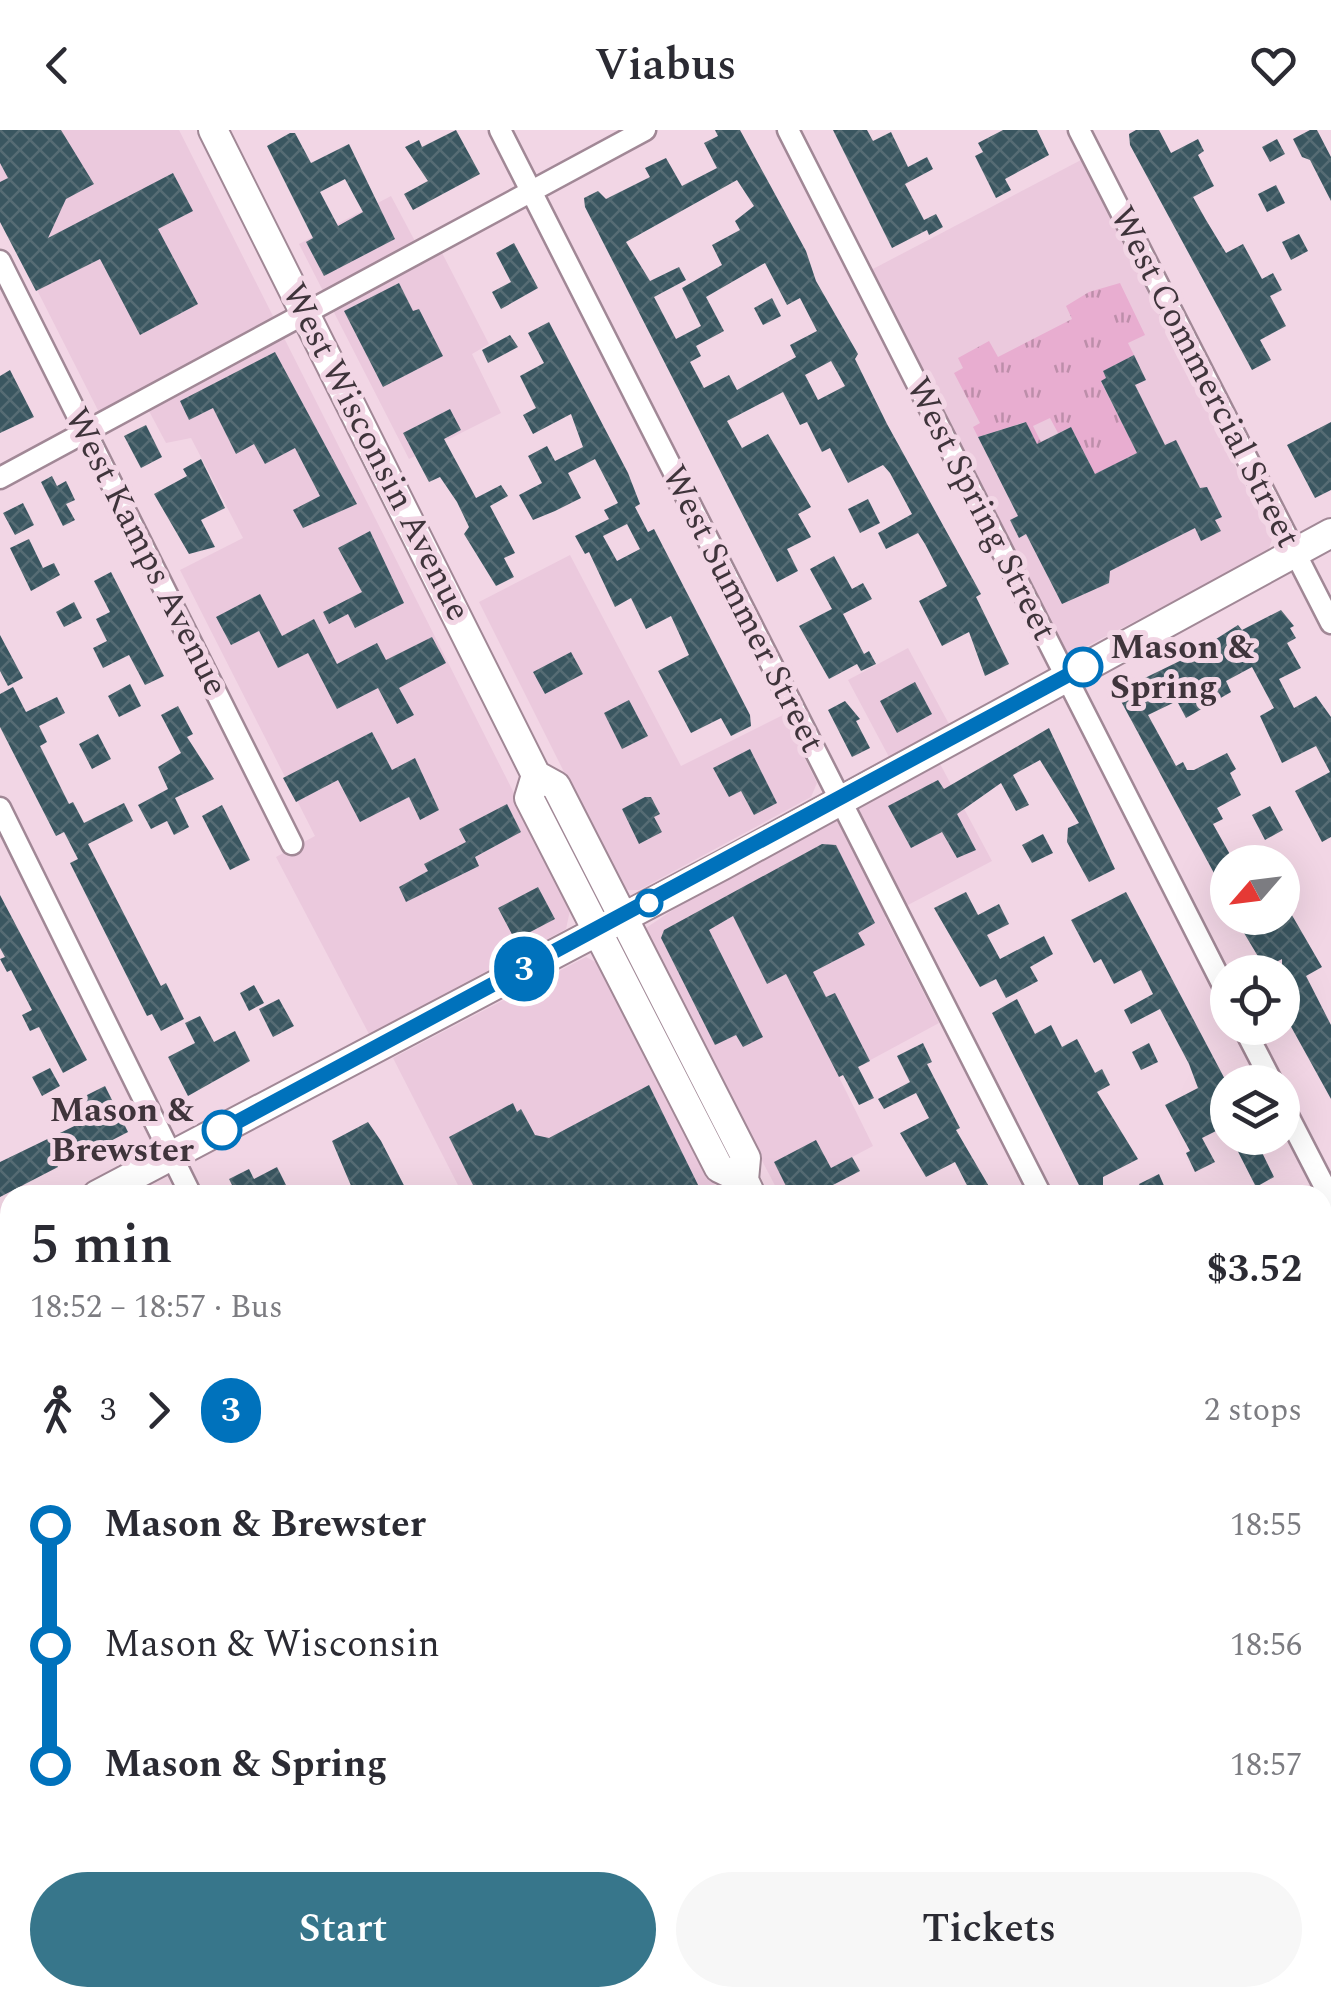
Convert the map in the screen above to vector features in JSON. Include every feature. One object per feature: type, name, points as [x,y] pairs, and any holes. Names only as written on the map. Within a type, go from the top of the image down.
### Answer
[{"type":"main road","name":"West Wisconsin Avenue","points":[[213,130],[533,786],[597,931],[719,1168],[744,1185]]},
{"type":"main road","points":[[116,1185],[597,931],[1331,533]]},
{"type":"main road","name":"West Wisconsin Avenue","points":[[533,786],[556,786],[746,1158],[748,1185]]},
{"type":"main road","points":[[597,931],[625,955],[697,1091],[728,1125]]},
{"type":"street","name":"West Summer Street","points":[[500,130],[1036,1185]]},
{"type":"street","points":[[0,478],[644,130]]},
{"type":"street","name":"West Spring Street","points":[[788,130],[1210,960]]},
{"type":"street","name":"West Commercial Street","points":[[1080,130],[1331,623]]},
{"type":"street","name":"West Kamps Avenue","points":[[0,261],[292,844]]},
{"type":"street","points":[[0,808],[188,1185]]},
{"type":"street","points":[[1300,1139],[1323,1185]]},
{"type":"shaded area","points":[[0,130],[179,130],[571,906],[566,929],[369,1034],[276,857],[315,836],[180,570],[243,538],[191,438],[166,443],[149,411],[109,432],[0,217]]},
{"type":"shaded area","points":[[1081,160],[1272,539],[1268,552],[1072,654],[1063,650],[871,270]]},
{"type":"shaded area","points":[[391,196],[425,260],[441,251],[489,344],[472,354],[501,413],[409,459],[299,244]]},
{"type":"shaded area","points":[[570,555],[681,766],[783,715],[817,783],[811,797],[639,890],[623,890],[479,602]]},
{"type":"shaded area","points":[[908,648],[949,724],[889,757],[848,680]]},
{"type":"shaded area","points":[[939,762],[992,861],[885,917],[939,1023],[839,1077],[873,1146],[799,1185],[775,1185],[650,948],[646,928],[695,895]]},
{"type":"shaded area","points":[[586,957],[603,966],[715,1185],[458,1185],[393,1058]]},
{"type":"green space","points":[[1120,283],[1145,335],[1128,343],[1134,355],[1103,371],[1106,378],[1101,382],[1137,453],[1120,461],[1118,468],[1111,466],[1095,474],[1071,427],[1058,433],[1050,418],[1033,426],[1041,442],[1037,444],[1025,422],[978,437],[973,427],[980,423],[954,373],[963,368],[958,358],[989,341],[998,357],[1072,319],[1066,306],[1089,292]]},
{"type":"building","points":[[0,130],[61,130],[94,184],[66,199],[48,238],[173,173],[193,211],[158,229],[198,304],[140,335],[100,259],[36,291],[0,222],[0,182],[8,178],[0,163]]},
{"type":"building","points":[[456,130],[480,174],[413,210],[404,194],[428,181],[405,147],[419,140],[422,147]]},
{"type":"building","points":[[715,130],[740,130],[806,251],[816,281],[858,354],[855,359],[887,424],[981,594],[976,597],[1009,664],[985,676],[969,632],[942,646],[919,601],[947,586],[925,544],[918,533],[886,549],[878,533],[912,514],[890,473],[883,465],[848,483],[830,448],[822,452],[807,422],[800,425],[783,392],[727,421],[742,448],[768,434],[811,507],[798,514],[811,537],[787,549],[798,571],[777,582],[585,207],[584,198],[598,191],[606,199],[650,177],[645,168],[666,158],[682,186],[717,168],[704,143],[718,136]],"holes":[[[737,180],[754,206],[735,221],[740,230],[712,245],[722,265],[682,288],[701,326],[676,339],[654,297],[686,280],[679,267],[650,281],[626,242]],[[765,263],[787,305],[800,298],[817,331],[790,345],[796,357],[737,390],[729,375],[704,388],[690,362],[701,356],[696,346],[724,331],[706,297]],[[831,361],[845,386],[818,400],[805,375]]]},
{"type":"building","points":[[833,130],[867,130],[873,141],[891,132],[908,167],[927,157],[933,169],[905,184],[924,220],[936,214],[943,227],[929,235],[927,230],[892,248]]},
{"type":"building","points":[[1003,130],[1037,130],[1049,155],[1005,179],[1011,190],[996,198],[975,156],[983,152],[978,143]]},
{"type":"building","points":[[1136,130],[1159,130],[1171,153],[1198,139],[1204,151],[1198,155],[1214,186],[1193,197],[1226,253],[1243,244],[1262,279],[1273,273],[1282,290],[1270,296],[1286,326],[1260,340],[1271,360],[1252,370],[1130,145],[1129,134]]},
{"type":"building","points":[[1317,130],[1331,157],[1331,201],[1310,160],[1302,157],[1293,139]]},
{"type":"building","points":[[295,133],[311,163],[349,144],[395,239],[324,276],[306,242],[313,238],[267,146]],"holes":[[[345,179],[363,212],[338,226],[320,192]]]},
{"type":"building","points":[[1277,139],[1285,154],[1270,162],[1262,147]]},
{"type":"building","points":[[1276,185],[1285,203],[1267,212],[1258,194]]},
{"type":"building","points":[[1299,234],[1308,251],[1291,260],[1282,242]]},
{"type":"building","points":[[514,243],[538,288],[501,309],[492,292],[511,282],[496,253]]},
{"type":"building","points":[[399,283],[413,311],[419,309],[443,356],[383,387],[344,311]]},
{"type":"building","points":[[772,298],[781,316],[763,325],[754,308]]},
{"type":"building","points":[[549,322],[628,473],[640,504],[635,507],[648,532],[654,529],[750,715],[751,726],[731,736],[721,718],[691,733],[658,671],[689,655],[671,616],[646,629],[631,598],[615,607],[589,552],[585,554],[575,536],[609,519],[604,510],[618,503],[595,459],[568,473],[581,498],[533,520],[519,495],[542,483],[528,456],[547,446],[555,461],[583,447],[571,414],[533,434],[523,415],[536,408],[520,376],[544,363],[528,333]],"holes":[[[627,524],[640,549],[617,561],[603,536]]]},
{"type":"building","points":[[510,335],[518,347],[488,363],[482,350]]},
{"type":"building","points":[[275,352],[357,504],[303,528],[293,510],[320,496],[295,448],[265,464],[254,444],[236,454],[213,408],[189,420],[180,401]]},
{"type":"building","points":[[1134,355],[1146,380],[1135,385],[1165,445],[1176,440],[1200,488],[1207,487],[1222,517],[1215,520],[1221,531],[1201,541],[1195,528],[1110,571],[1109,583],[1062,604],[1026,534],[1019,538],[1010,520],[1018,516],[978,437],[1026,422],[1037,444],[1071,427],[1095,474],[1137,453],[1101,381],[1106,378],[1103,371]]},
{"type":"building","points":[[10,370],[34,417],[0,433],[0,376]]},
{"type":"building","points":[[450,409],[461,430],[444,439],[476,498],[501,485],[508,496],[490,506],[515,553],[504,558],[514,577],[496,586],[464,534],[469,527],[457,502],[440,477],[429,482],[403,433]]},
{"type":"building","points":[[1331,422],[1331,490],[1315,498],[1287,445]]},
{"type":"building","points":[[146,425],[162,457],[141,468],[124,436]]},
{"type":"building","points":[[201,459],[225,508],[201,520],[215,547],[189,554],[154,494],[187,476],[183,469]]},
{"type":"building","points":[[52,476],[57,486],[66,481],[75,500],[66,504],[75,520],[63,526],[41,482]]},
{"type":"building","points":[[868,499],[880,523],[860,533],[848,509]]},
{"type":"building","points":[[23,503],[34,525],[15,535],[3,513]]},
{"type":"building","points":[[370,531],[404,603],[355,628],[348,614],[329,624],[323,612],[362,592],[338,548]]},
{"type":"building","points":[[29,539],[43,568],[54,563],[60,575],[31,591],[10,548]]},
{"type":"building","points":[[834,556],[852,589],[863,583],[872,599],[843,614],[864,654],[869,651],[876,664],[861,671],[857,664],[829,679],[799,626],[832,609],[810,569]]},
{"type":"building","points":[[111,572],[164,676],[145,685],[129,655],[103,668],[93,648],[107,641],[96,619],[110,612],[94,581]]},
{"type":"building","points":[[260,594],[282,636],[314,619],[337,664],[377,643],[386,660],[432,637],[446,663],[399,688],[414,715],[397,724],[378,688],[337,709],[308,653],[278,668],[259,631],[231,645],[216,617]]},
{"type":"building","points":[[74,602],[82,618],[64,627],[56,612]]},
{"type":"building","points":[[1281,610],[1294,626],[1290,628],[1296,638],[1287,643],[1301,668],[1279,679],[1294,708],[1316,696],[1331,717],[1331,837],[1322,842],[1295,791],[1330,772],[1316,746],[1282,763],[1260,716],[1274,708],[1252,667],[1226,681],[1231,692],[1186,718],[1177,701],[1148,715],[1176,766],[1183,762],[1187,770],[1194,770],[1227,753],[1236,769],[1230,773],[1241,795],[1217,808],[1223,819],[1213,824],[1225,845],[1210,845],[1210,866],[1116,692],[1188,657],[1238,625],[1242,630]]},
{"type":"building","points":[[0,635],[23,678],[8,686],[0,671]]},
{"type":"building","points":[[571,652],[583,674],[545,694],[533,672]]},
{"type":"building","points":[[915,682],[932,714],[897,733],[880,701]]},
{"type":"building","points":[[130,684],[141,706],[119,717],[108,696]]},
{"type":"building","points":[[13,687],[26,712],[57,697],[65,713],[39,726],[47,742],[40,746],[69,804],[73,802],[84,823],[124,803],[133,821],[88,844],[161,986],[166,983],[184,1019],[161,1031],[152,1014],[147,1016],[70,863],[78,859],[64,832],[56,836],[0,727],[0,694]]},
{"type":"building","points":[[629,700],[648,736],[622,749],[604,713]]},
{"type":"building","points":[[845,701],[860,719],[856,721],[870,748],[852,757],[828,710]]},
{"type":"building","points":[[178,706],[193,734],[187,737],[214,779],[175,798],[189,827],[174,835],[167,821],[151,829],[138,805],[168,789],[158,767],[181,753],[161,715]]},
{"type":"building","points":[[1049,728],[1115,869],[1089,882],[1067,842],[1068,828],[1079,823],[1040,760],[1013,775],[1029,805],[1016,811],[1001,783],[957,814],[976,850],[957,858],[942,832],[911,848],[888,806],[938,780],[944,789]]},
{"type":"building","points":[[372,732],[392,770],[415,758],[439,810],[420,820],[409,797],[360,822],[338,780],[296,802],[283,778]]},
{"type":"building","points":[[98,734],[111,759],[92,769],[79,744]]},
{"type":"building","points":[[750,749],[777,803],[754,815],[741,791],[729,797],[713,768]]},
{"type":"building","points":[[651,797],[660,814],[654,817],[662,832],[639,844],[622,809]]},
{"type":"building","points":[[507,804],[521,832],[475,857],[479,866],[406,902],[399,887],[428,871],[424,864],[466,842],[459,829]]},
{"type":"building","points":[[222,805],[250,860],[230,870],[202,816]]},
{"type":"building","points":[[1270,806],[1283,830],[1265,840],[1252,815]]},
{"type":"building","points":[[1043,834],[1053,853],[1032,863],[1022,845]]},
{"type":"building","points":[[822,844],[836,845],[875,923],[858,933],[865,945],[813,972],[826,997],[835,993],[870,1061],[858,1067],[874,1098],[859,1105],[843,1075],[839,1077],[786,974],[767,984],[733,916],[709,930],[763,1037],[743,1047],[736,1035],[715,1045],[661,938],[664,930]]},
{"type":"building","points":[[538,887],[555,919],[515,940],[498,908]]},
{"type":"building","points":[[966,892],[978,915],[999,904],[1009,924],[987,935],[1000,959],[1044,936],[1053,954],[1030,967],[1038,981],[1006,998],[996,979],[980,987],[934,908]]},
{"type":"building","points":[[1126,892],[1217,1065],[1210,1065],[1210,1134],[1202,1138],[1215,1162],[1195,1172],[1186,1153],[1190,1151],[1165,1105],[1198,1088],[1160,1009],[1131,1024],[1124,1010],[1153,994],[1141,970],[1114,984],[1101,959],[1094,963],[1071,920]]},
{"type":"building","points":[[0,895],[87,1060],[63,1073],[39,1027],[30,1031],[22,1015],[32,1010],[11,970],[7,972],[0,959],[5,957],[0,948]]},
{"type":"building","points":[[1300,929],[1322,967],[1306,976],[1331,1025],[1331,1099],[1300,1043],[1300,955],[1257,955],[1245,935],[1300,935]]},
{"type":"building","points":[[254,985],[264,1003],[249,1011],[240,993]]},
{"type":"building","points":[[279,999],[294,1026],[273,1037],[259,1009]]},
{"type":"building","points":[[1017,999],[1035,1034],[1051,1025],[1062,1047],[1077,1039],[1095,1073],[1102,1069],[1110,1085],[1097,1092],[1138,1159],[1103,1177],[1103,1185],[1079,1185],[992,1013]]},
{"type":"building","points":[[200,1016],[214,1042],[235,1031],[250,1061],[188,1096],[168,1057],[195,1043],[185,1023]]},
{"type":"building","points":[[923,1043],[932,1062],[927,1064],[960,1128],[956,1130],[988,1185],[967,1185],[955,1162],[926,1177],[900,1133],[929,1118],[916,1093],[884,1109],[878,1099],[910,1082],[897,1056]]},
{"type":"building","points":[[1149,1043],[1158,1062],[1141,1070],[1132,1052]]},
{"type":"building","points":[[50,1068],[60,1086],[42,1096],[32,1077]]},
{"type":"building","points":[[649,1085],[698,1185],[473,1185],[449,1137],[513,1103],[517,1112],[521,1109],[535,1135],[549,1138]]},
{"type":"building","points":[[105,1086],[128,1132],[85,1154],[81,1145],[54,1159],[58,1167],[23,1185],[0,1185],[0,1162],[93,1117],[83,1097]]},
{"type":"building","points":[[368,1122],[404,1185],[351,1185],[332,1141]]},
{"type":"building","points":[[816,1140],[831,1168],[852,1157],[860,1171],[833,1185],[786,1185],[774,1162]]},
{"type":"building","points":[[1240,1155],[1263,1155],[1274,1177],[1255,1185]]},
{"type":"building","points":[[277,1167],[286,1185],[232,1185],[229,1179],[249,1169],[254,1179]]},
{"type":"building","points":[[1159,1174],[1164,1185],[1139,1185]]},
{"type":"bus line","name":"3","points":[[222,1130],[1083,667]]},
{"type":"place","name":"Mason & Spring","points":[[1083,667]]},
{"type":"place","name":"Mason & Brewster","points":[[222,1130]]}]
